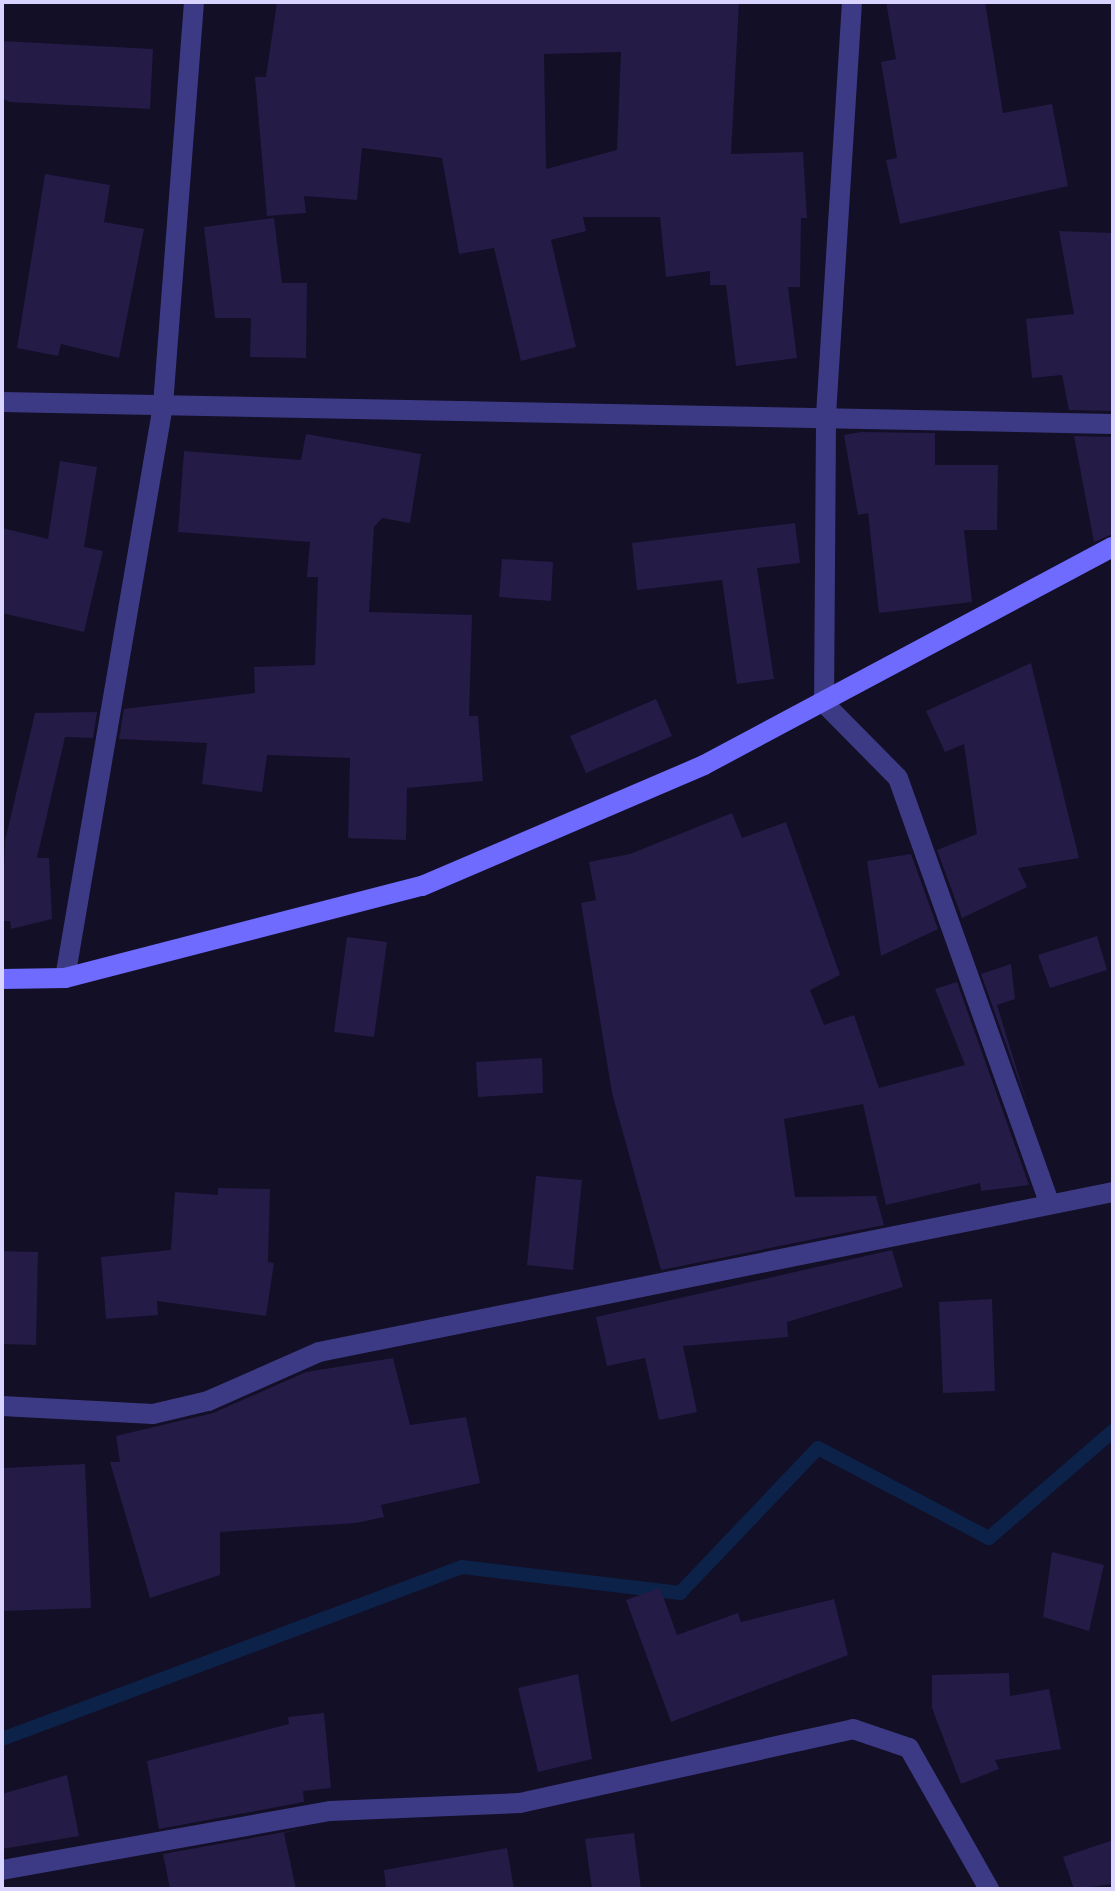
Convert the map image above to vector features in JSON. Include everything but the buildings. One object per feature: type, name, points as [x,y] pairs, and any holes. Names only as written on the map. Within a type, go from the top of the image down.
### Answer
[{"type":"street","points":[[65,978],[163,405],[194,2]]},
{"type":"street","points":[[852,2],[826,421],[824,703],[898,778],[1048,1200]]},
{"type":"street","points":[[2,402],[826,421],[1113,424]]},
{"type":"street","points":[[2,979],[65,978],[422,886],[704,765],[1113,547]]},
{"type":"street","points":[[2,1406],[153,1414],[208,1401],[319,1352],[811,1258],[1048,1200],[1113,1192]]},
{"type":"street","points":[[2,1870],[330,1811],[520,1803],[853,1729],[909,1748],[989,1889]]},
{"type":"waterway","points":[[2,1739],[462,1567],[680,1593],[818,1448],[989,1538],[1113,1431]]}]
